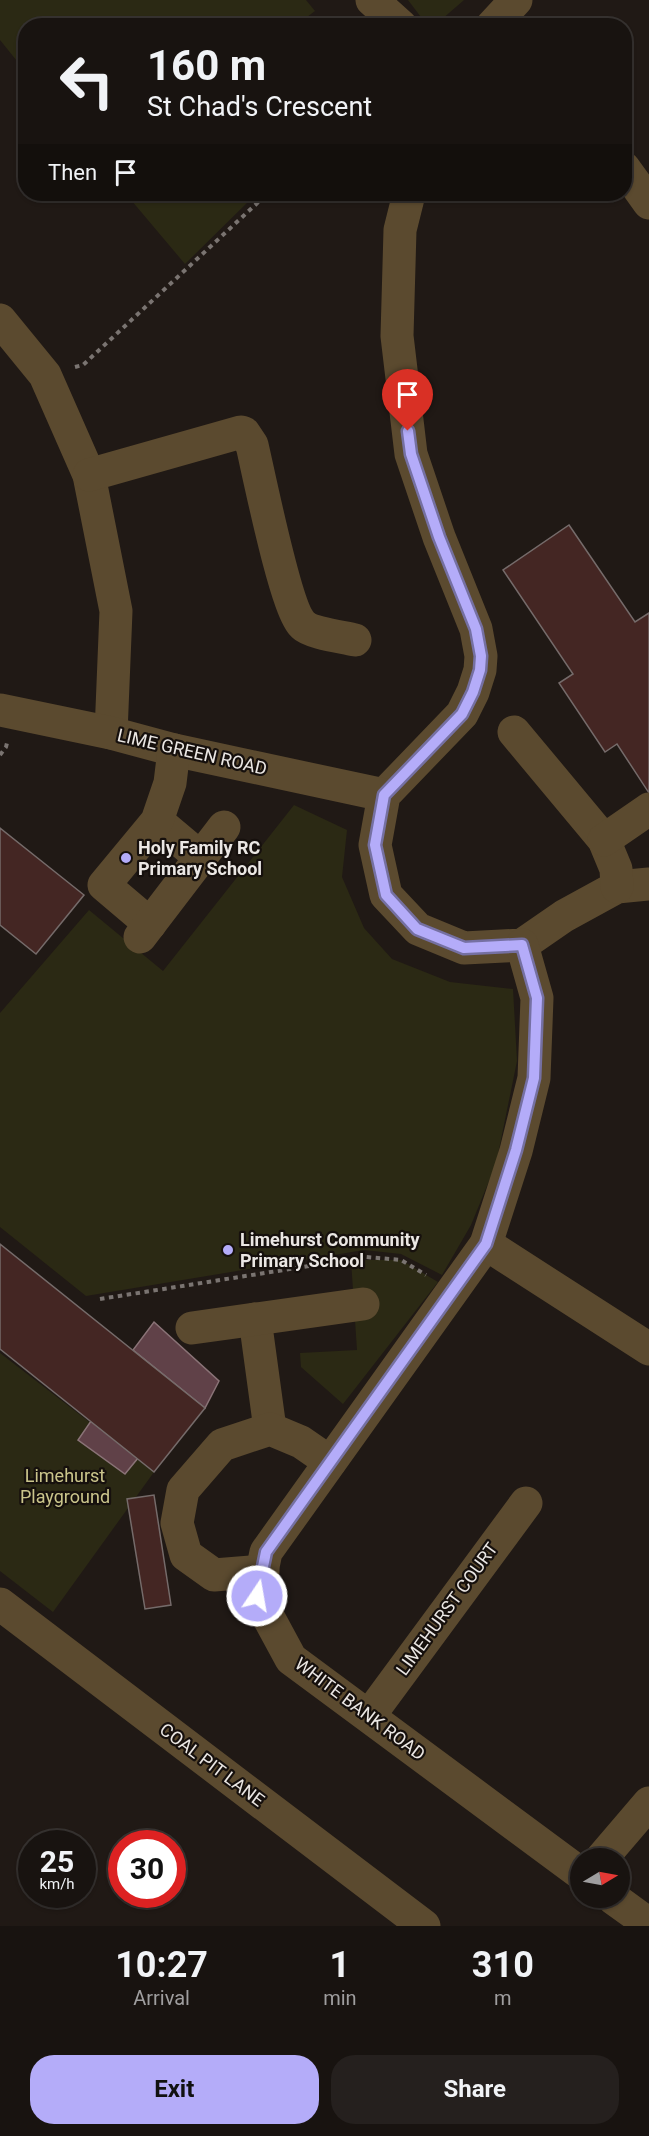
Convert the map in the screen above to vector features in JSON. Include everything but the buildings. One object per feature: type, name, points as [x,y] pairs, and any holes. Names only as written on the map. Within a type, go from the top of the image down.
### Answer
[{"type":"street","points":[[372,0],[392,18]]},
{"type":"street","points":[[632,179],[649,203]]},
{"type":"street","points":[[407,201],[400,230],[397,336],[411,454],[439,537],[476,629],[481,656],[480,670],[473,692],[462,714],[384,795],[375,845],[386,895],[417,929],[464,948],[522,945],[564,916],[617,887],[649,884]]},
{"type":"street","points":[[0,320],[45,375],[89,475],[116,611],[111,733]]},
{"type":"street","points":[[89,475],[244,433],[252,445],[288,591],[297,618],[305,628],[355,640]]},
{"type":"street","name":"LIME GREEN ROAD","points":[[0,710],[384,795]]},
{"type":"street","points":[[513,732],[604,840],[616,869],[617,887]]},
{"type":"street","points":[[174,750],[170,783],[157,821],[104,885],[145,930],[224,827]]},
{"type":"street","points":[[604,840],[649,808]]},
{"type":"street","points":[[157,821],[201,858]]},
{"type":"street","name":"WHITE BANK ROAD","points":[[522,945],[537,998],[534,1078],[516,1150],[486,1244],[266,1552],[257,1596],[291,1659],[570,1866]]},
{"type":"street","points":[[486,1244],[649,1349]]},
{"type":"street","points":[[192,1328],[363,1304]]},
{"type":"street","points":[[255,1319],[270,1429]]},
{"type":"street","points":[[263,1571],[214,1575],[186,1555],[177,1523],[183,1490],[222,1445],[270,1429],[301,1442],[330,1462]]},
{"type":"street","name":"LIMEHURST COURT","points":[[369,1716],[526,1503]]},
{"type":"street","name":"COAL PIT LANE","points":[[0,1604],[424,1926]]},
{"type":"street","points":[[611,1848],[649,1803]]},
{"type":"street","points":[[627,1908],[649,1924]]},
{"type":"path","points":[[45,375],[83,365],[259,201]]},
{"type":"path","points":[[100,1299],[366,1257],[401,1260],[452,1291]]},
{"type":"green space","points":[[0,0],[306,0],[315,11],[306,18],[18,18],[18,62],[0,40]]},
{"type":"green space","points":[[408,0],[464,0],[443,18],[422,18]]},
{"type":"green space","points":[[132,201],[249,201],[185,264]]},
{"type":"green space","points":[[294,805],[347,830],[342,877],[364,928],[392,959],[450,982],[513,989],[517,1061],[496,1164],[471,1225],[442,1275],[401,1254],[364,1250],[86,1296],[0,1227],[0,1013],[89,910],[163,971]]},
{"type":"green space","points":[[351,1260],[401,1260],[438,1282],[343,1404],[301,1367],[300,1353],[357,1350]]},
{"type":"green space","name":"Limehurst Playground","points":[[0,1353],[154,1472],[53,1612],[0,1571]]},
{"type":"shaded area","points":[[154,1322],[219,1381],[205,1408],[133,1350]]},
{"type":"shaded area","points":[[91,1421],[138,1458],[125,1474],[78,1440]]},
{"type":"place","name":"Holy Family RC Primary School","points":[[126,858]]},
{"type":"place","name":"Limehurst Community Primary School","points":[[228,1250]]},
{"type":"route","points":[[257,1596],[266,1552],[486,1244],[516,1150],[534,1078],[537,998],[522,945],[464,948],[417,929],[386,895],[375,845],[384,795],[462,714],[473,692],[480,670],[481,656],[476,629],[432,517],[411,454],[408,431]]}]
